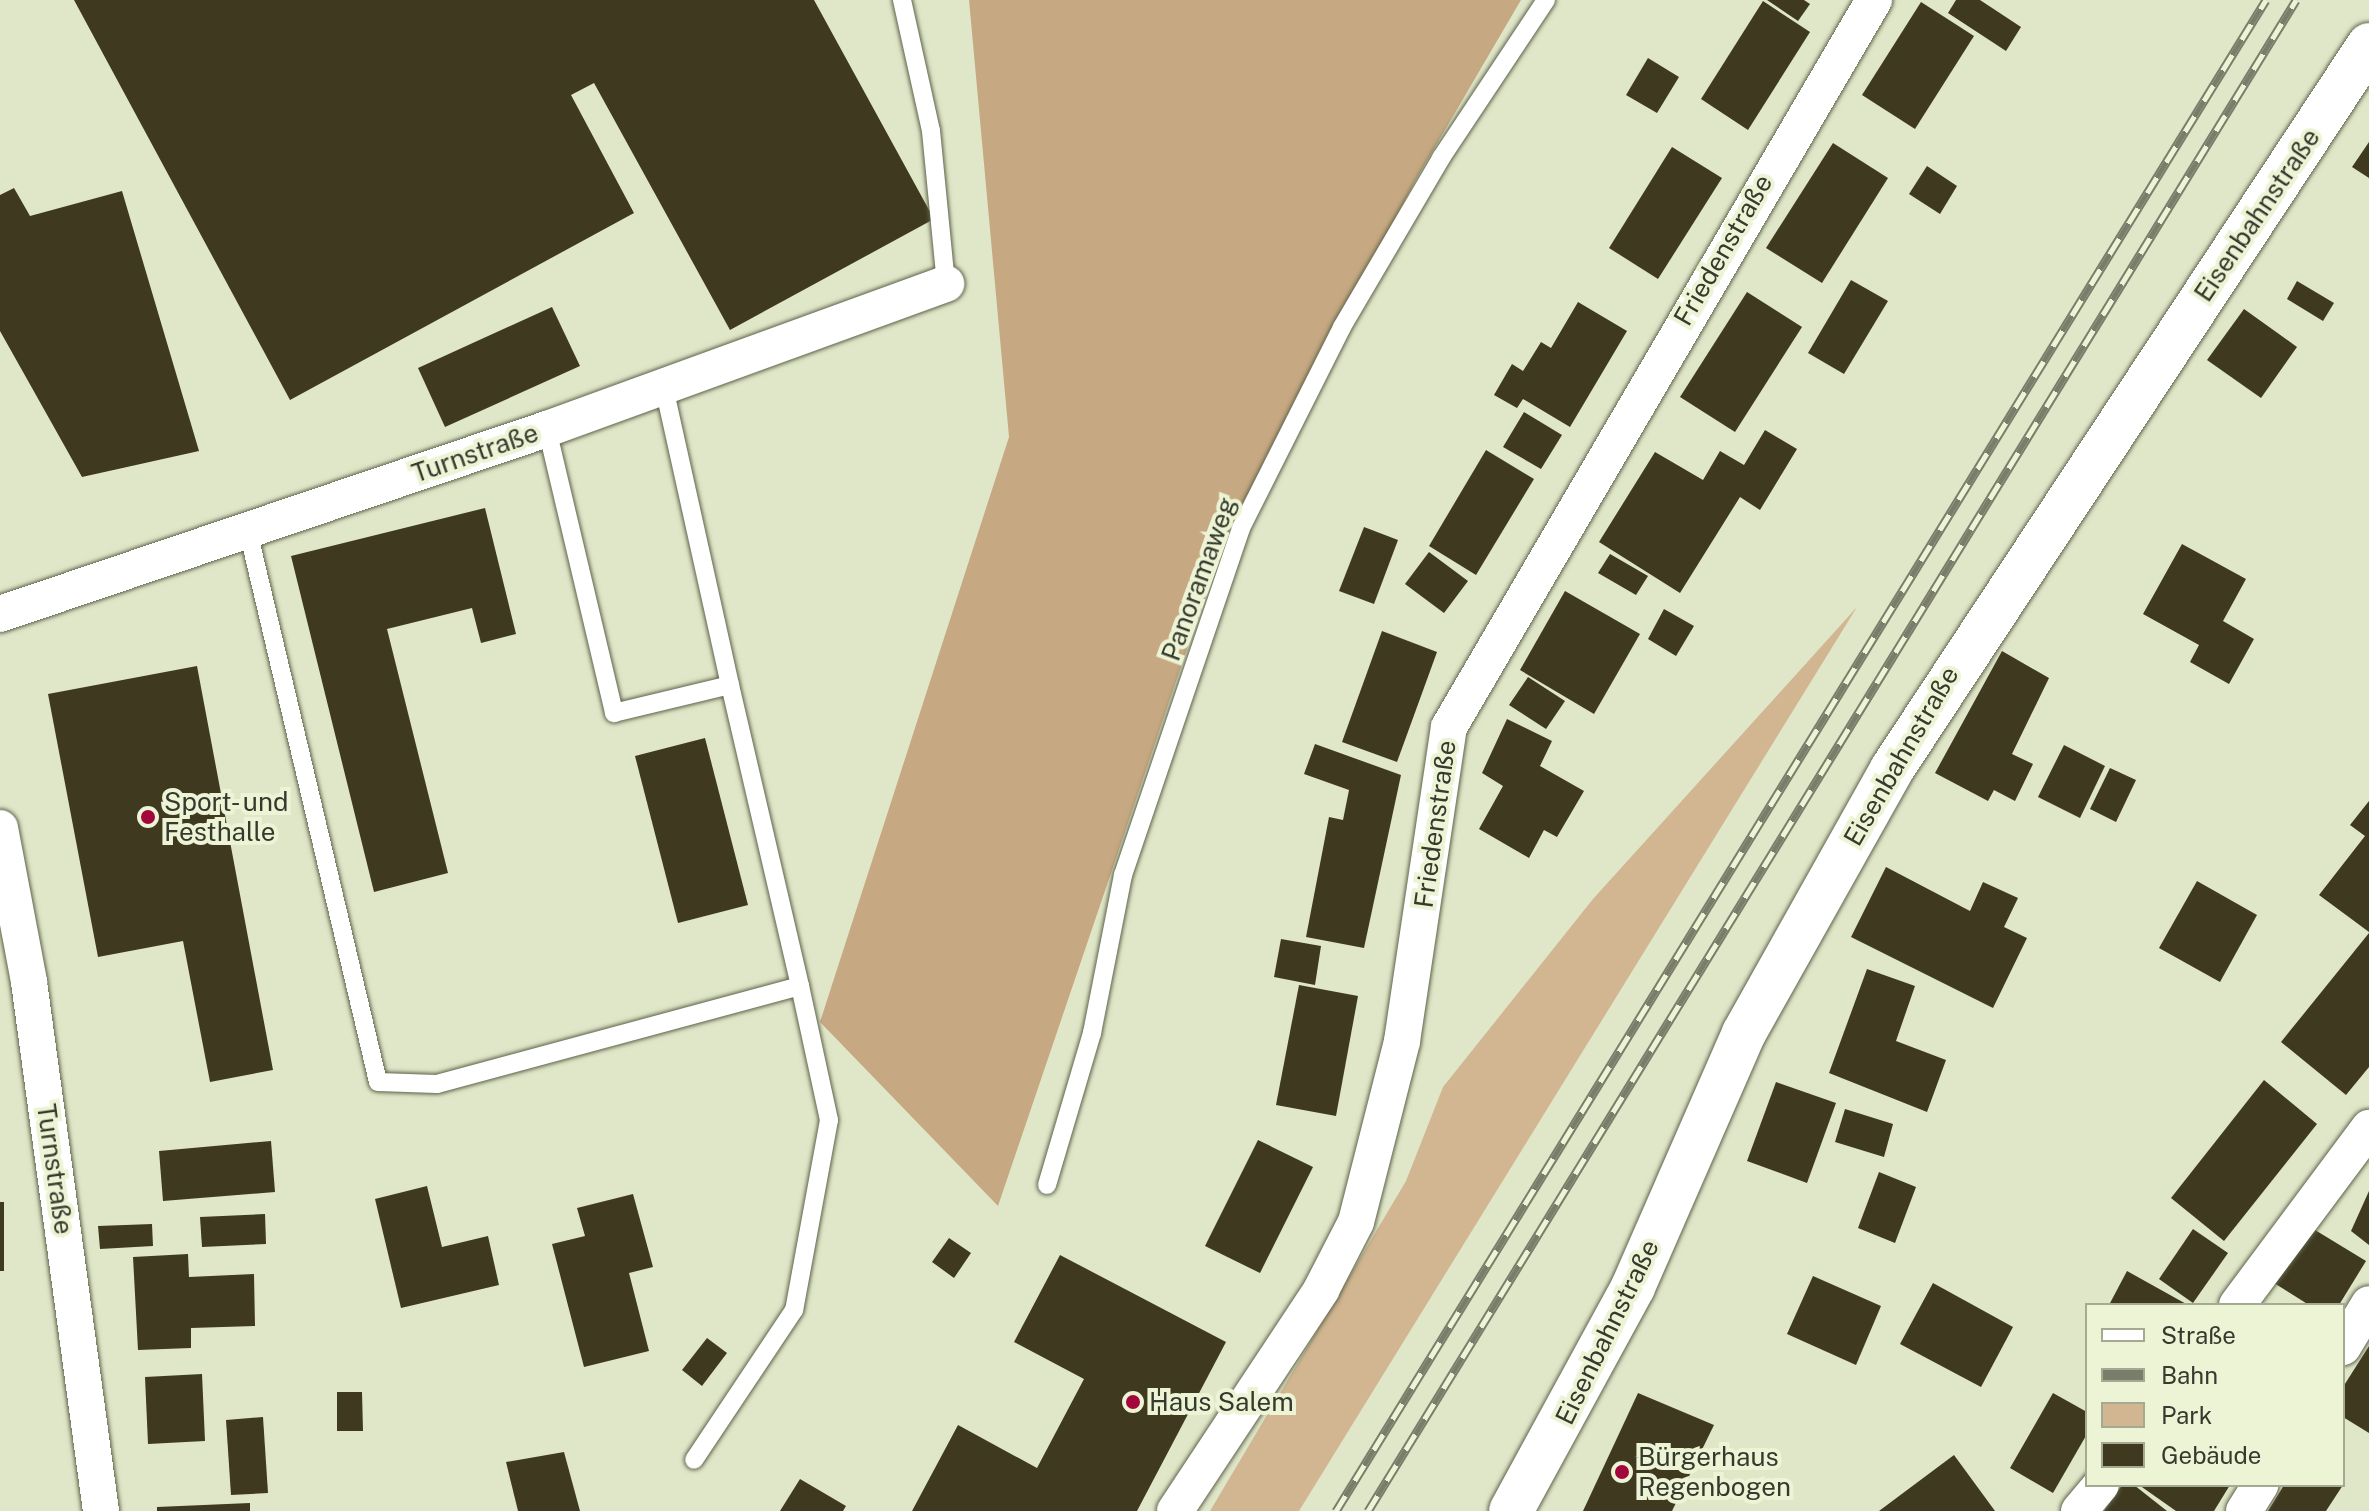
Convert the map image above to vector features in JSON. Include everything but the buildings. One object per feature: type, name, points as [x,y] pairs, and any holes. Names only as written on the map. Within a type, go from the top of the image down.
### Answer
[{"type":"main road","name":"Eisenbahnstraße","points":[[1511,1511],[1633,1287],[1744,1033],[1899,756],[2369,45]]},
{"type":"street","name":"Friedenstraße","points":[[1175,1511],[1279,1348],[1321,1290],[1356,1222],[1382,1144],[1449,727],[1874,0]]},
{"type":"street","name":"Turnstraße","points":[[0,614],[547,429],[946,284]]},
{"type":"street","name":"Turnstraße","points":[[0,828],[31,997],[101,1511]]},
{"type":"street","points":[[2238,1303],[2369,1128]]},
{"type":"street","points":[[2345,1344],[2369,1304]]},
{"type":"street","points":[[2079,1511],[2099,1487]]},
{"type":"street","points":[[2244,1511],[2259,1487]]},
{"type":"lane","points":[[902,0],[931,131],[946,284]]},
{"type":"lane","name":"Panoramaweg","points":[[1047,1185],[1092,1033],[1123,875],[1241,528],[1350,314],[1546,0]]},
{"type":"lane","points":[[664,387],[829,1120],[794,1310],[694,1460]]},
{"type":"lane","points":[[547,429],[614,713],[730,685]]},
{"type":"lane","points":[[248,531],[378,1082],[437,1084],[800,986]]},
{"type":"green space","points":[[1857,607],[1299,1511],[1210,1511],[1406,1181],[1443,1087],[1593,899]]},
{"type":"shaded area","points":[[969,0],[1521,0],[1415,181],[1223,543],[998,1206],[820,1022],[1009,437]]},
{"type":"railway","points":[[1336,1511],[2266,0]]},
{"type":"railway","points":[[1368,1511],[2296,0]]},
{"type":"place","name":"Sport- und Festhalle","points":[[148,817]]},
{"type":"place","name":"Haus Salem","points":[[1133,1402]]},
{"type":"place","name":"Bürgerhaus Regenbogen","points":[[1622,1472]]}]
